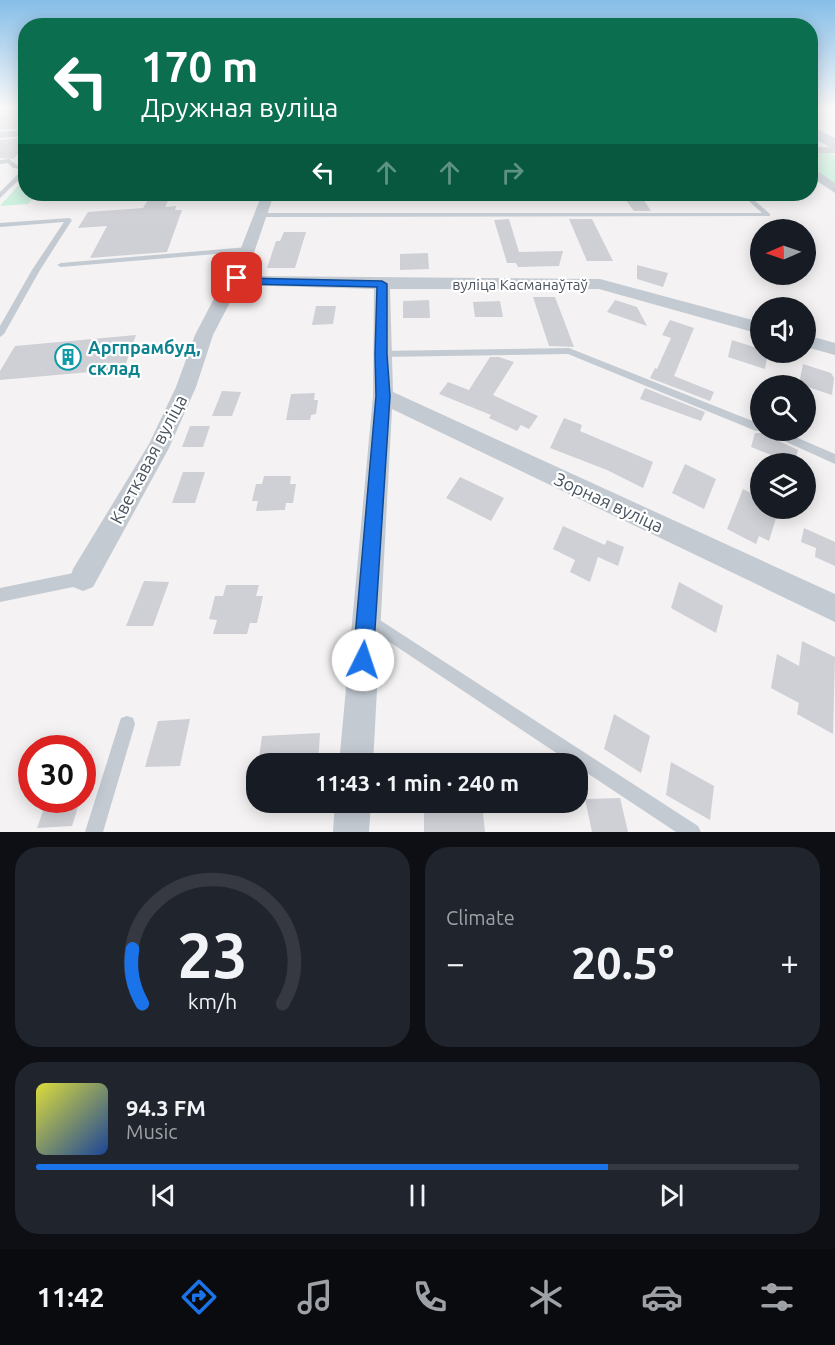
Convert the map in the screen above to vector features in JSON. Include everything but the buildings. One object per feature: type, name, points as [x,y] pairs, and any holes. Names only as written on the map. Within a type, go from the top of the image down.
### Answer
[{"type":"street","points":[[818,150],[835,150]]},
{"type":"street","points":[[818,176],[835,189]]},
{"type":"street","name":"Кветкавая вуліца","points":[[83,578],[158,448],[186,387],[204,335],[228,287],[237,278],[266,201]]},
{"type":"street","name":"вуліца Касманаўтаў","points":[[237,278],[244,281],[382,284],[600,284],[750,325]]},
{"type":"street","points":[[357,753],[383,396],[382,284]]},
{"type":"street","points":[[816,344],[835,349]]},
{"type":"street","name":"Зорная вуліца","points":[[383,396],[835,608]]},
{"type":"street","points":[[351,832],[352,813]]},
{"type":"lane","points":[[0,162],[9,161],[18,167]]},
{"type":"lane","points":[[0,196],[18,177]]},
{"type":"lane","points":[[262,215],[768,215],[752,201]]},
{"type":"lane","points":[[0,225],[69,220],[36,270],[0,334]]},
{"type":"lane","points":[[62,265],[248,249]]},
{"type":"lane","points":[[381,354],[569,351],[750,424]]},
{"type":"lane","points":[[792,441],[835,459]]},
{"type":"lane","name":"Кветкавая вуліца","points":[[0,594],[83,578]]},
{"type":"lane","points":[[366,618],[686,830]]},
{"type":"lane","points":[[94,832],[127,724]]},
{"type":"green space","points":[[818,150],[824,150],[835,156],[835,189],[818,176]]},
{"type":"green space","points":[[18,186],[18,201],[31,201],[28,204],[0,206]]},
{"type":"place","name":"Аргпрамбуд, склад","points":[[68,357]]},
{"type":"route","points":[[237,278],[244,281],[382,284],[383,396],[363,660]]}]
